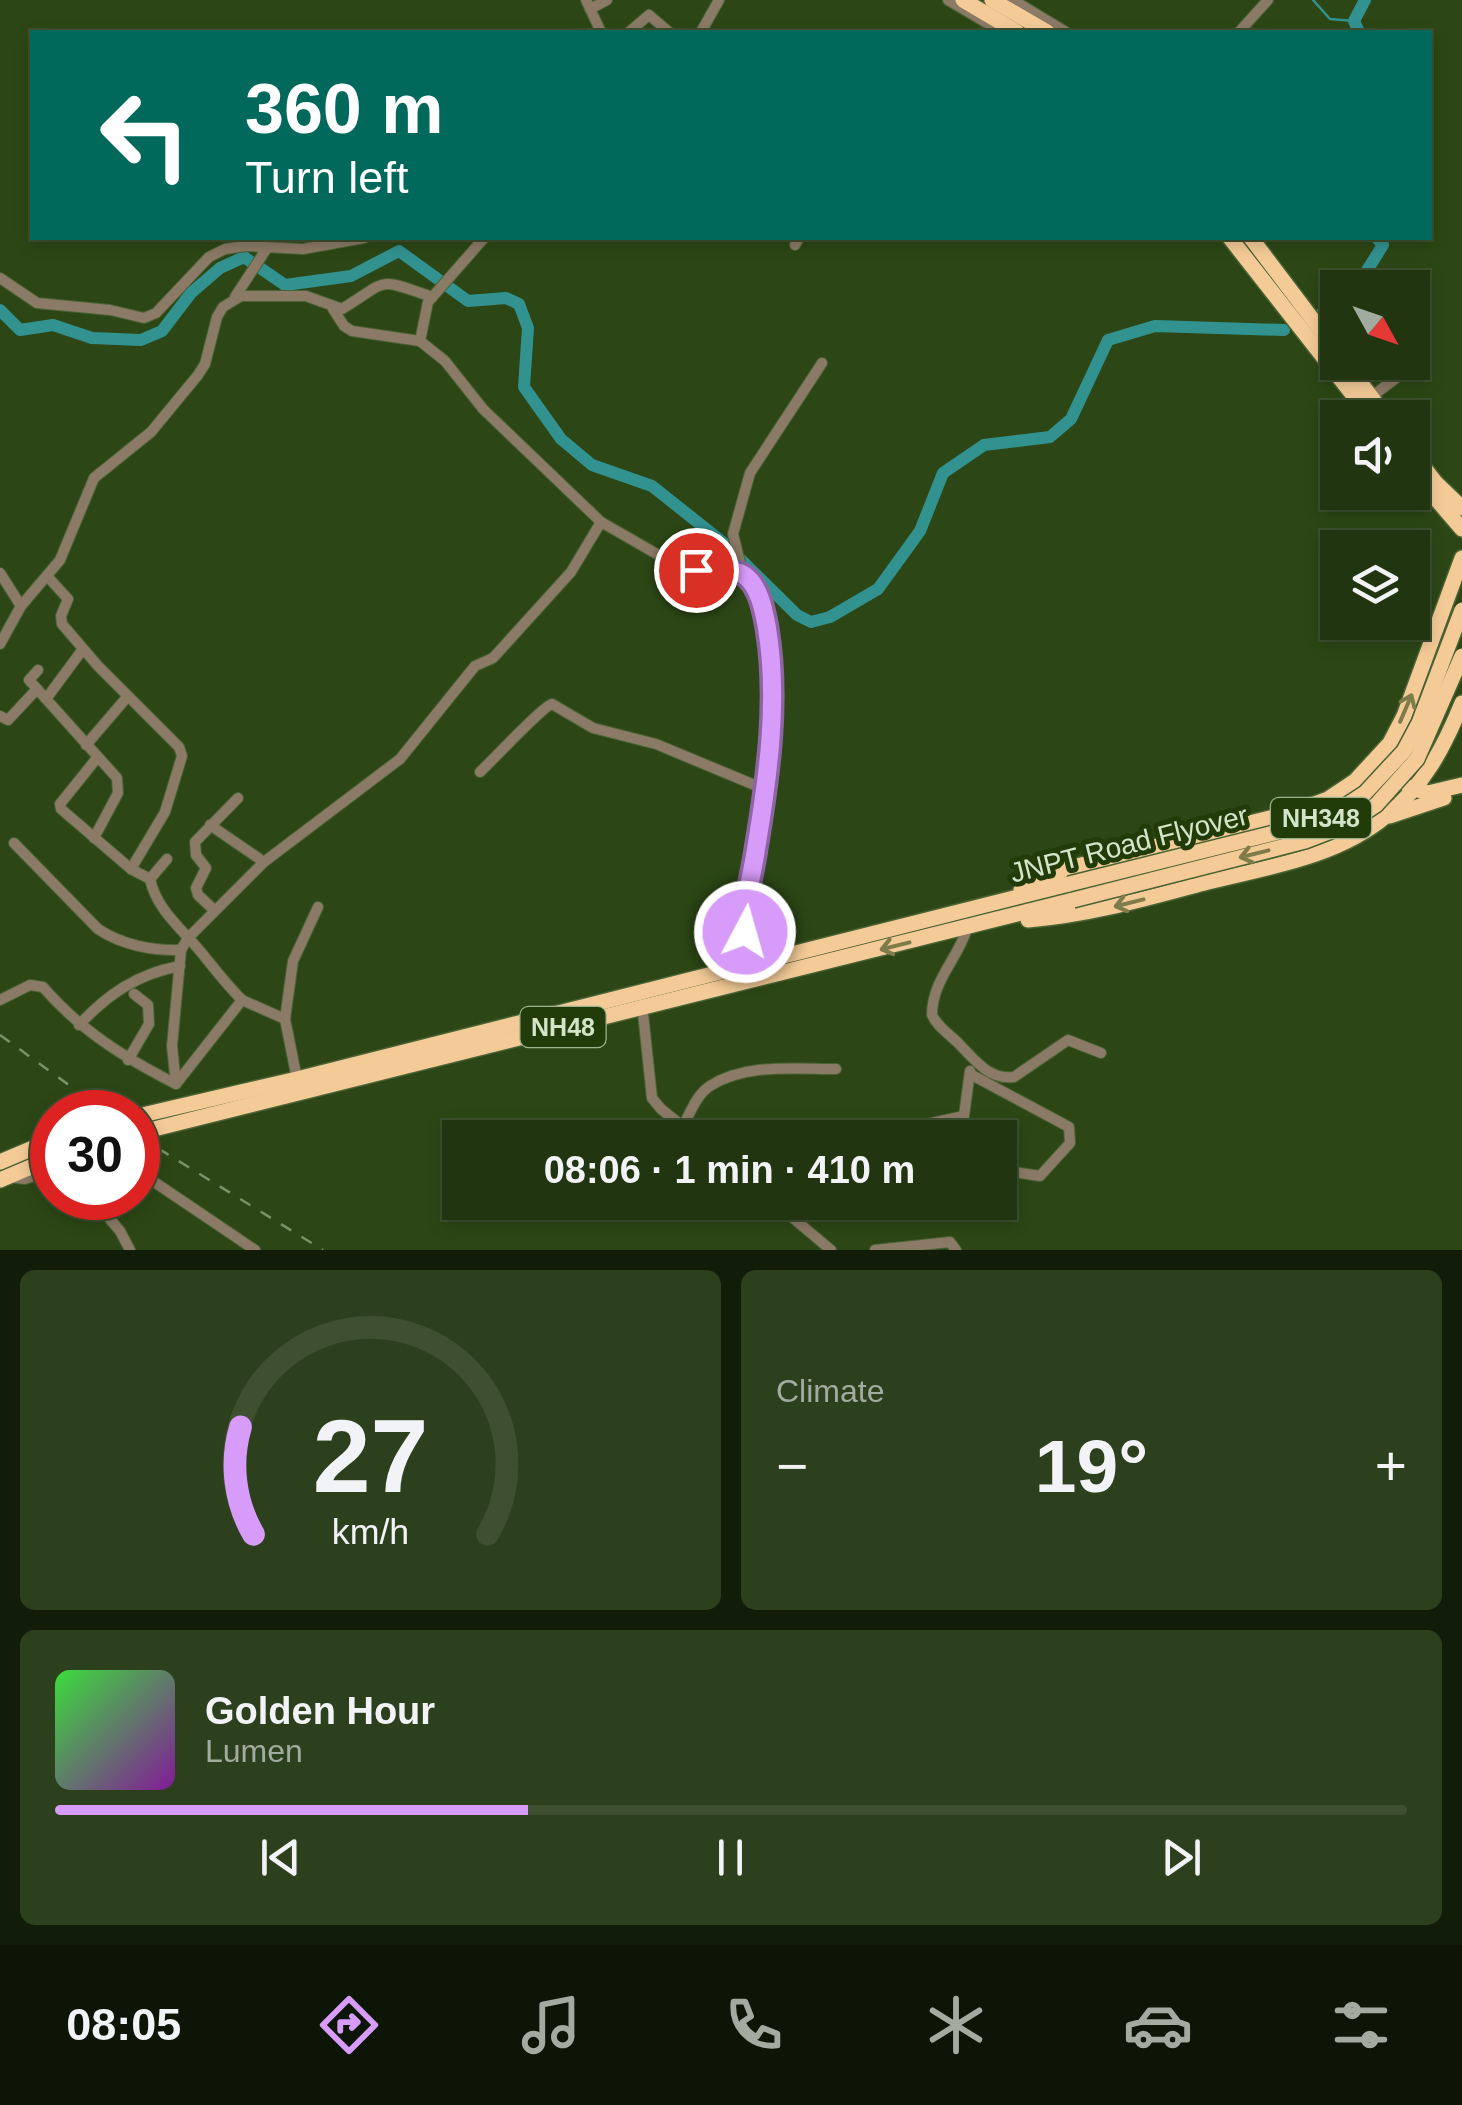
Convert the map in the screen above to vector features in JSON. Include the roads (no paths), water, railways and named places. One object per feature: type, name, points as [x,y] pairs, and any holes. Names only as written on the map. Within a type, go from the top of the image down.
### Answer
[{"type":"highway","points":[[963,0],[1014,30]]},
{"type":"highway","points":[[992,0],[1044,30]]},
{"type":"highway","points":[[1232,240],[1357,400]]},
{"type":"highway","points":[[1253,240],[1320,328]]},
{"type":"highway","points":[[1358,380],[1373,400]]},
{"type":"highway","points":[[1430,475],[1462,508]]},
{"type":"highway","points":[[1436,483],[1462,492]]},
{"type":"highway","points":[[1430,491],[1462,528]]},
{"type":"highway","name":"NH48","points":[[160,1113],[194,1109],[641,1000],[967,928],[1065,870],[1290,813],[1328,799],[1375,763],[1390,744],[1460,569]]},
{"type":"highway","name":"JNPT Road Flyover","points":[[988,915],[1298,827],[1336,812],[1365,793],[1404,751],[1432,691],[1462,610]]},
{"type":"highway","name":"JNPT Road Flyover","points":[[1071,892],[1305,841],[1344,826],[1376,805],[1417,759],[1462,656]]},
{"type":"highway","points":[[1386,817],[1414,791],[1434,764],[1462,703]]},
{"type":"highway","points":[[1375,763],[1414,791],[1428,794],[1462,789]]},
{"type":"highway","name":"NH48","points":[[641,1000],[752,965],[988,915],[1077,916],[1270,866],[1352,840],[1386,817],[1462,789]]},
{"type":"highway","name":"NH48","points":[[160,1124],[194,1109]]},
{"type":"highway","points":[[2,1173],[30,1155]]},
{"type":"highway","points":[[2,1173],[30,1165]]},
{"type":"street","points":[[600,30],[588,5],[606,0]]},
{"type":"street","points":[[702,30],[720,0]]},
{"type":"street","points":[[948,0],[999,30]]},
{"type":"street","points":[[1014,0],[1063,30]]},
{"type":"street","points":[[1241,30],[1268,0]]},
{"type":"street","points":[[631,30],[649,15],[667,30]]},
{"type":"street","points":[[0,278],[37,303],[110,310],[144,318],[156,313],[209,257],[225,249],[303,249],[353,240]]},
{"type":"street","points":[[420,342],[424,308],[482,240]]},
{"type":"street","points":[[0,644],[22,606],[64,554],[94,478],[150,432],[198,375],[205,364],[217,317],[252,274],[266,248]]},
{"type":"street","points":[[235,296],[306,296],[333,308],[345,308],[381,282],[433,295]]},
{"type":"street","points":[[333,308],[352,331],[420,342],[445,361],[482,409],[602,522],[676,566],[742,572]]},
{"type":"street","points":[[752,965],[744,916],[764,788],[774,669],[764,608],[742,572],[734,534],[750,472],[822,363]]},
{"type":"street","points":[[1371,397],[1393,380]]},
{"type":"street","points":[[176,1084],[172,1046],[181,950],[188,938],[264,862],[380,777],[414,746],[475,666],[493,658],[570,572],[602,522]]},
{"type":"street","points":[[0,574],[22,606]]},
{"type":"street","points":[[46,576],[67,596],[62,624],[179,748],[182,756],[164,812],[131,869]]},
{"type":"street","points":[[46,699],[84,648]]},
{"type":"street","points":[[38,670],[30,680],[116,778],[118,793],[94,838]]},
{"type":"street","points":[[0,716],[8,720],[37,688]]},
{"type":"street","points":[[86,745],[128,696]]},
{"type":"street","points":[[480,772],[544,707],[552,704],[593,728],[656,744],[764,788]]},
{"type":"street","points":[[98,758],[60,806],[131,869],[150,879],[161,906],[242,1000],[285,1019]]},
{"type":"street","points":[[214,910],[196,888],[206,868],[194,850],[195,842],[238,798]]},
{"type":"street","points":[[210,825],[264,862]]},
{"type":"street","points":[[14,843],[98,929],[111,937],[163,950],[181,950]]},
{"type":"street","points":[[150,879],[167,859]]},
{"type":"street","points":[[298,1085],[285,1019],[293,962],[318,906]]},
{"type":"street","points":[[967,928],[960,951],[937,982],[932,1015],[973,1060],[990,1074],[1006,1078],[1014,1077],[1068,1040],[1100,1053]]},
{"type":"street","points":[[78,1024],[107,995],[152,971],[180,966]]},
{"type":"street","points":[[0,1000],[38,984],[78,1024],[128,1060],[176,1084]]},
{"type":"street","points":[[128,1060],[149,1024],[148,1005],[134,994]]},
{"type":"street","points":[[176,1084],[242,1000]]},
{"type":"street","points":[[641,1000],[652,1098],[676,1120]]},
{"type":"street","points":[[963,1120],[973,1060]]},
{"type":"street","points":[[687,1120],[708,1087],[759,1069],[836,1069]]},
{"type":"street","points":[[970,1074],[1069,1127],[1070,1143],[1040,1176],[1017,1173]]},
{"type":"street","points":[[945,1120],[964,1116]]},
{"type":"street","points":[[2,1173],[24,1180],[30,1178]]},
{"type":"street","points":[[160,1186],[255,1250]]},
{"type":"street","points":[[111,1220],[130,1250]]},
{"type":"street","points":[[795,1220],[831,1250]]},
{"type":"street","points":[[875,1250],[950,1242],[956,1250]]},
{"type":"waterway","points":[[1313,0],[1330,19],[1354,21]]},
{"type":"waterway","points":[[1358,30],[1354,21],[1365,0]]},
{"type":"waterway","points":[[1367,270],[1383,245],[1379,240]]},
{"type":"waterway","points":[[0,310],[20,330],[53,325],[92,338],[141,340],[162,331],[191,293],[220,268],[244,257],[285,285],[351,276],[399,251],[468,301],[506,298],[519,304],[528,328],[524,387],[561,439],[592,465],[652,486],[725,544],[797,615],[811,622],[830,617],[878,589],[920,531],[943,473],[984,445],[1050,437],[1071,419],[1108,340],[1155,326],[1284,330]]},
{"type":"railway","points":[[0,1035],[76,1090]]},
{"type":"railway","points":[[160,1150],[323,1250]]}]
